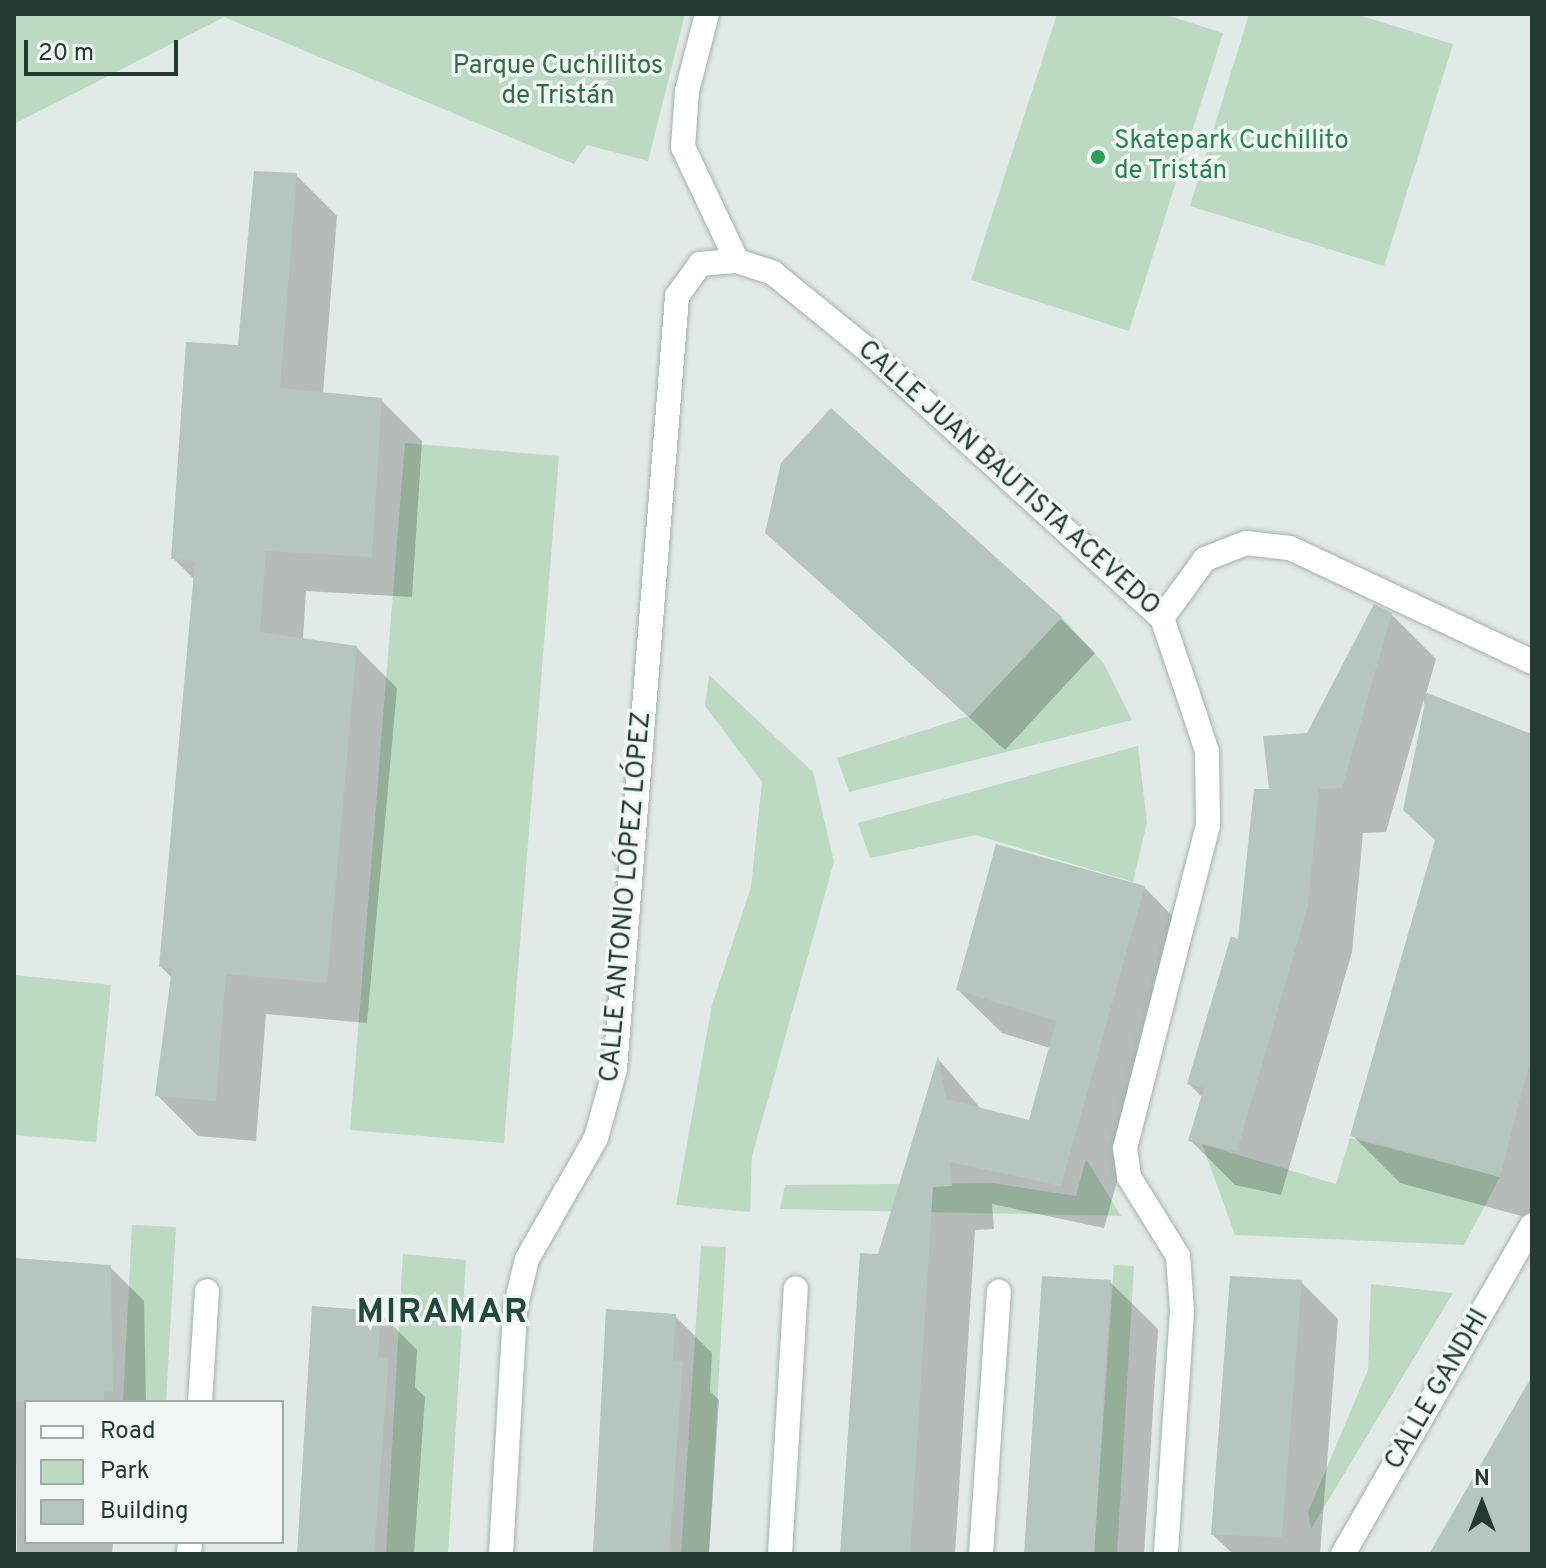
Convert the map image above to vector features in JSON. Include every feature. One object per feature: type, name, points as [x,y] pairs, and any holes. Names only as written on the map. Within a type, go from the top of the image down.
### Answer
[{"type":"street","points":[[707,14],[687,91],[683,147],[737,261]]},
{"type":"street","name":"CALLE JUAN BAUTISTA ACEVEDO","points":[[737,261],[773,273],[864,347],[1162,618],[1207,751],[1208,825],[1125,1148],[1129,1177],[1178,1256],[1182,1311],[1166,1554]]},
{"type":"street","name":"CALLE ANTONIO LÓPEZ LÓPEZ","points":[[501,1554],[515,1309],[527,1259],[596,1138],[615,1069],[677,296],[700,264],[737,261]]},
{"type":"street","points":[[1162,618],[1205,559],[1246,543],[1290,548],[1532,662]]},
{"type":"street","name":"CALLE GANDHI","points":[[1343,1554],[1532,1225]]},
{"type":"street","points":[[780,1554],[796,1288]]},
{"type":"street","points":[[200,1400],[207,1291]]},
{"type":"street","points":[[981,1554],[999,1292]]},
{"type":"green space","name":"Parque Cuchillitos de Tristán","points":[[14,14],[685,14],[648,161],[587,145],[574,164],[224,17],[14,124]]},
{"type":"green space","name":"Skatepark Cuchillito de Tristán","points":[[1057,14],[1163,14],[1223,33],[1129,331],[971,280]]},
{"type":"green space","points":[[1249,14],[1355,14],[1453,44],[1384,266],[1190,206]]},
{"type":"green space","points":[[405,443],[559,456],[504,1143],[350,1130]]},
{"type":"green space","points":[[1062,617],[1104,664],[1132,720],[849,792],[837,758],[969,716]]},
{"type":"green space","points":[[709,675],[813,772],[834,862],[752,1156],[750,1212],[676,1205],[712,1005],[751,887],[762,782],[705,706]]},
{"type":"green space","points":[[1138,746],[1147,822],[1133,882],[976,835],[870,858],[858,823]]},
{"type":"green space","points":[[14,975],[111,985],[96,1142],[14,1135]]},
{"type":"green space","points":[[1350,1138],[1500,1177],[1464,1245],[1235,1235],[1202,1144],[1336,1184]]},
{"type":"green space","points":[[1086,1159],[1121,1216],[780,1209],[785,1185],[992,1183],[1076,1196]]},
{"type":"green space","points":[[132,1225],[176,1227],[166,1400],[123,1400]]},
{"type":"green space","points":[[701,1246],[726,1247],[709,1554],[681,1554]]},
{"type":"green space","points":[[403,1254],[466,1260],[448,1554],[386,1554]]},
{"type":"green space","points":[[1114,1265],[1134,1266],[1117,1554],[1094,1554]]},
{"type":"green space","points":[[1371,1284],[1453,1293],[1311,1529],[1308,1512],[1368,1370]]},
{"type":"building","points":[[254,171],[297,173],[280,388],[382,398],[372,557],[266,551],[260,632],[357,646],[327,983],[226,974],[216,1101],[155,1096],[172,968],[159,967],[195,561],[171,559],[186,342],[238,345]]},
{"type":"building","points":[[831,408],[1062,617],[969,716],[765,533],[781,463]]},
{"type":"building","points":[[1374,604],[1392,613],[1342,788],[1319,789],[1308,906],[1237,1151],[1188,1141],[1204,1088],[1187,1084],[1231,936],[1238,939],[1254,789],[1269,789],[1263,736],[1307,733]]},
{"type":"building","points":[[1427,693],[1532,734],[1532,1054],[1500,1177],[1350,1136],[1435,840],[1403,810]]},
{"type":"building","points":[[996,844],[1145,886],[1061,1186],[950,1162],[952,1186],[933,1187],[910,1554],[840,1554],[860,1253],[878,1254],[938,1056],[946,1099],[1029,1120],[1056,1021],[956,990]]},
{"type":"building","points":[[14,1258],[111,1265],[113,1391],[104,1392],[104,1400],[14,1402]]},
{"type":"building","points":[[1042,1276],[1111,1280],[1094,1554],[1024,1554]]},
{"type":"building","points":[[1230,1276],[1302,1280],[1282,1537],[1211,1535]]},
{"type":"building","points":[[312,1306],[381,1311],[378,1357],[389,1358],[374,1554],[297,1554]]},
{"type":"building","points":[[606,1309],[676,1314],[673,1360],[683,1361],[669,1554],[593,1554]]},
{"type":"building","points":[[1532,1376],[1532,1554],[1429,1554]]},
{"type":"place","name":"Skatepark Cuchillito de Tristán","points":[[1098,157]]},
{"type":"district","name":"MIRAMAR","points":[[443,1314]]}]
